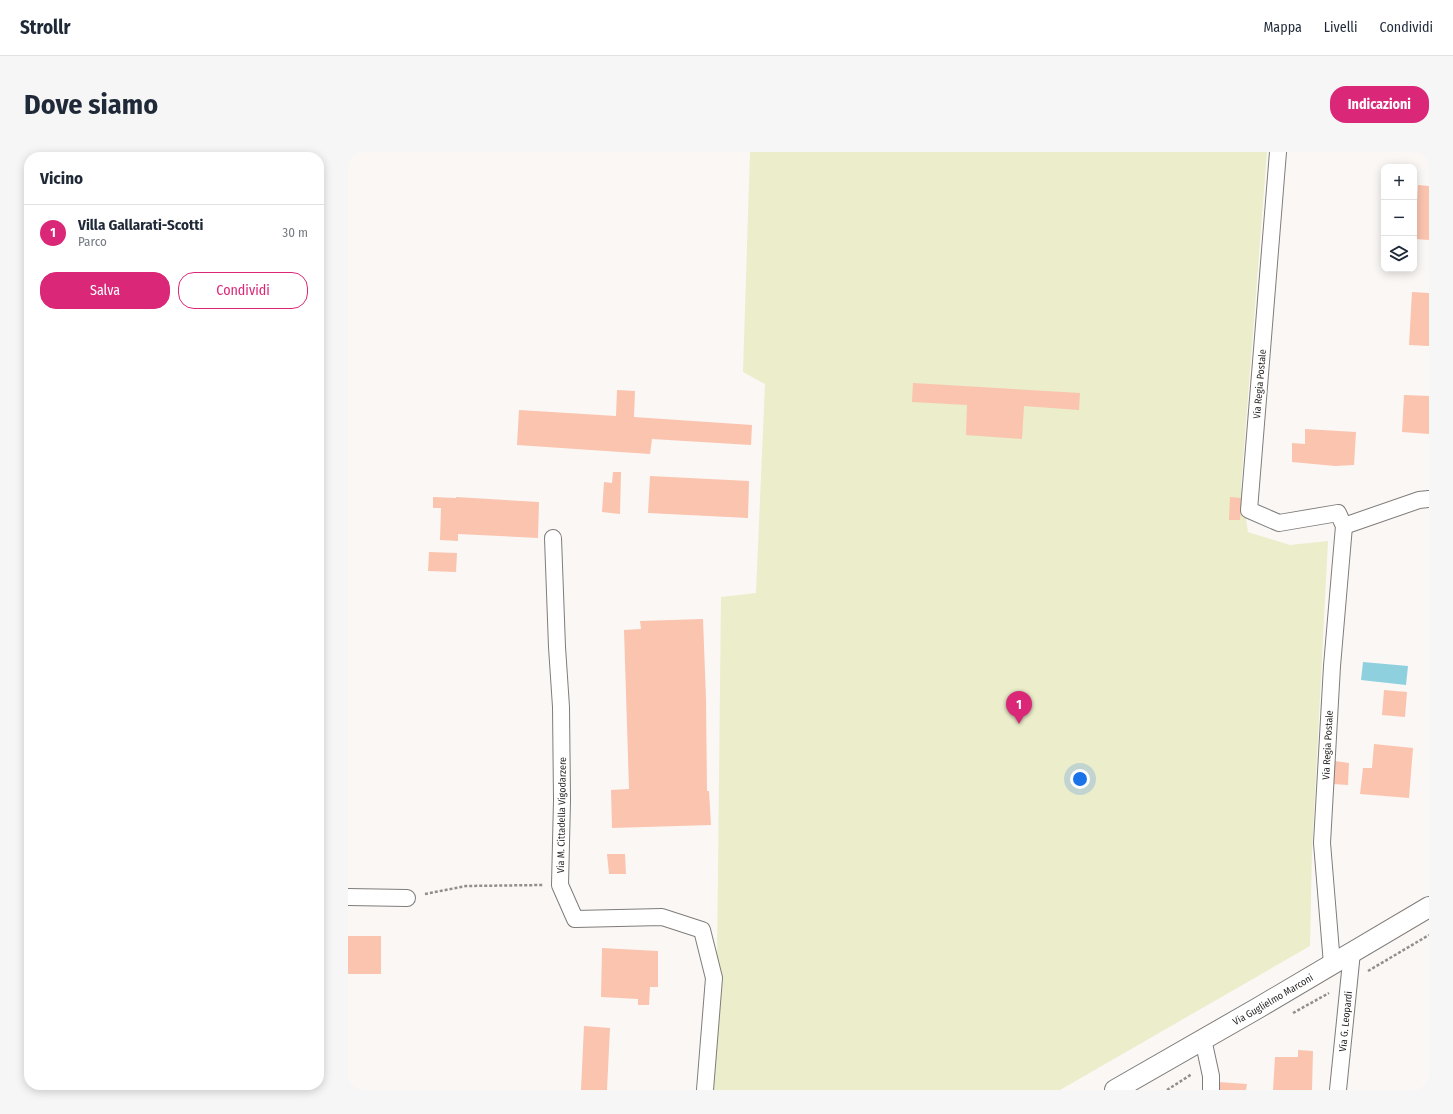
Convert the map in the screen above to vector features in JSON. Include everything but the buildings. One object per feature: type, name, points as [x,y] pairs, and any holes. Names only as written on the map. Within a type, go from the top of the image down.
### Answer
[{"type":"street","name":"Via Regia Postale","points":[[1278,152],[1249,510],[1279,524],[1338,513],[1344,526],[1332,666],[1322,843],[1332,964]]},
{"type":"street","points":[[1344,526],[1420,500],[1429,499]]},
{"type":"street","name":"Via M. Cittadella Vigodarzere","points":[[553,538],[561,707],[562,800],[560,885],[575,919],[662,917],[702,930],[714,978],[705,1090]]},
{"type":"street","points":[[348,898],[406,898]]},
{"type":"street","name":"Via Guglielmo Marconi","points":[[1115,1090],[1429,907]]},
{"type":"street","name":"Via G. Leopardi","points":[[1338,1090],[1352,952]]},
{"type":"street","points":[[1203,1039],[1211,1076],[1211,1090]]},
{"type":"path","points":[[406,898],[466,886],[560,885]]},
{"type":"path","points":[[1286,1017],[1429,935]]},
{"type":"path","points":[[1167,1090],[1208,1064]]},
{"type":"green space","points":[[750,152],[1267,152],[1241,486],[1248,532],[1290,545],[1328,541],[1312,851],[1310,946],[1060,1090],[710,1090],[717,962],[721,597],[756,593],[765,384],[743,372]]},
{"type":"water","points":[[1363,662],[1408,666],[1406,685],[1361,680]]},
{"type":"place","name":"Villa Gallarati-Scotti","points":[[1019,724]]}]
